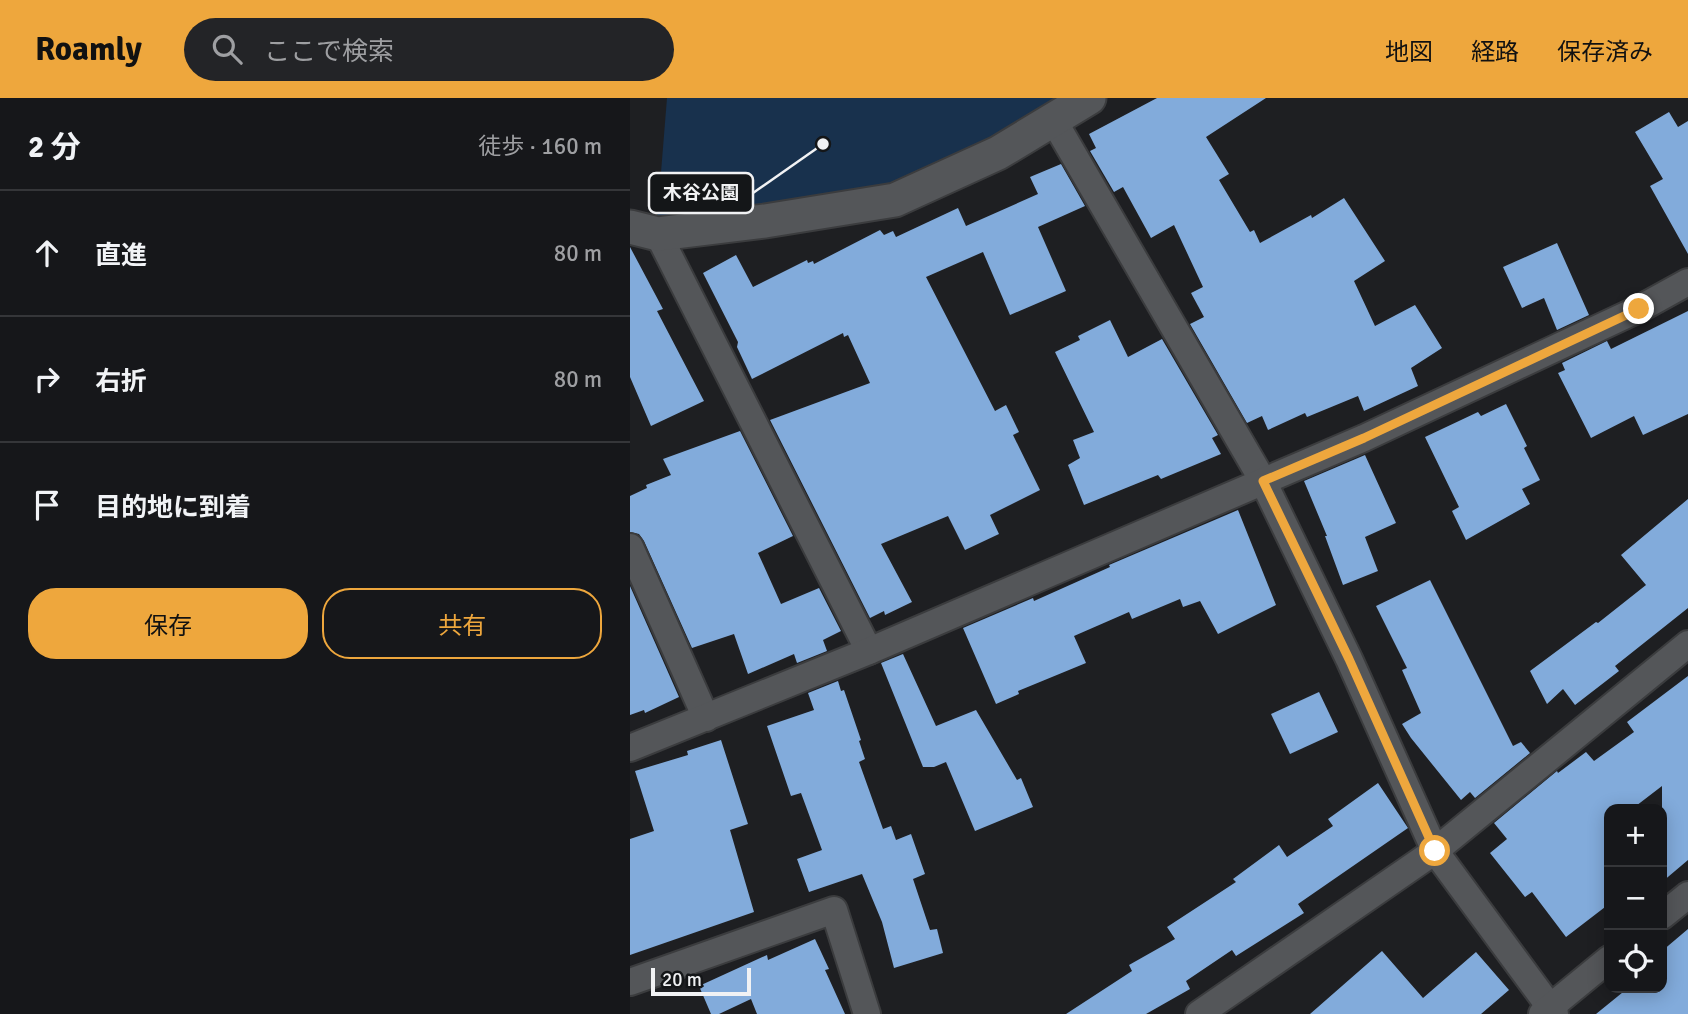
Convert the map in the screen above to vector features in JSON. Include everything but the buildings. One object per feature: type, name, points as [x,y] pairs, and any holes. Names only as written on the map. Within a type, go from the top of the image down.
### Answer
[{"type":"street","points":[[869,651],[644,230],[765,221],[895,200],[998,153],[1089,98]]},
{"type":"street","points":[[1054,121],[1263,481],[1349,659],[1435,851],[1549,1012],[1604,963]]},
{"type":"street","points":[[630,748],[869,651],[1364,438],[1639,309],[1688,282]]},
{"type":"street","points":[[630,547],[706,718]]},
{"type":"street","points":[[1199,1014],[1435,851],[1688,644]]},
{"type":"street","points":[[1667,912],[1688,895]]},
{"type":"street","points":[[630,982],[834,910],[867,1014]]},
{"type":"shaded area","points":[[667,98],[1058,98],[909,190],[657,222]]},
{"type":"place","name":"木谷公園","points":[[823,144]]},
{"type":"route","points":[[1435,851],[1349,659],[1263,481],[1364,438],[1639,309]]}]
